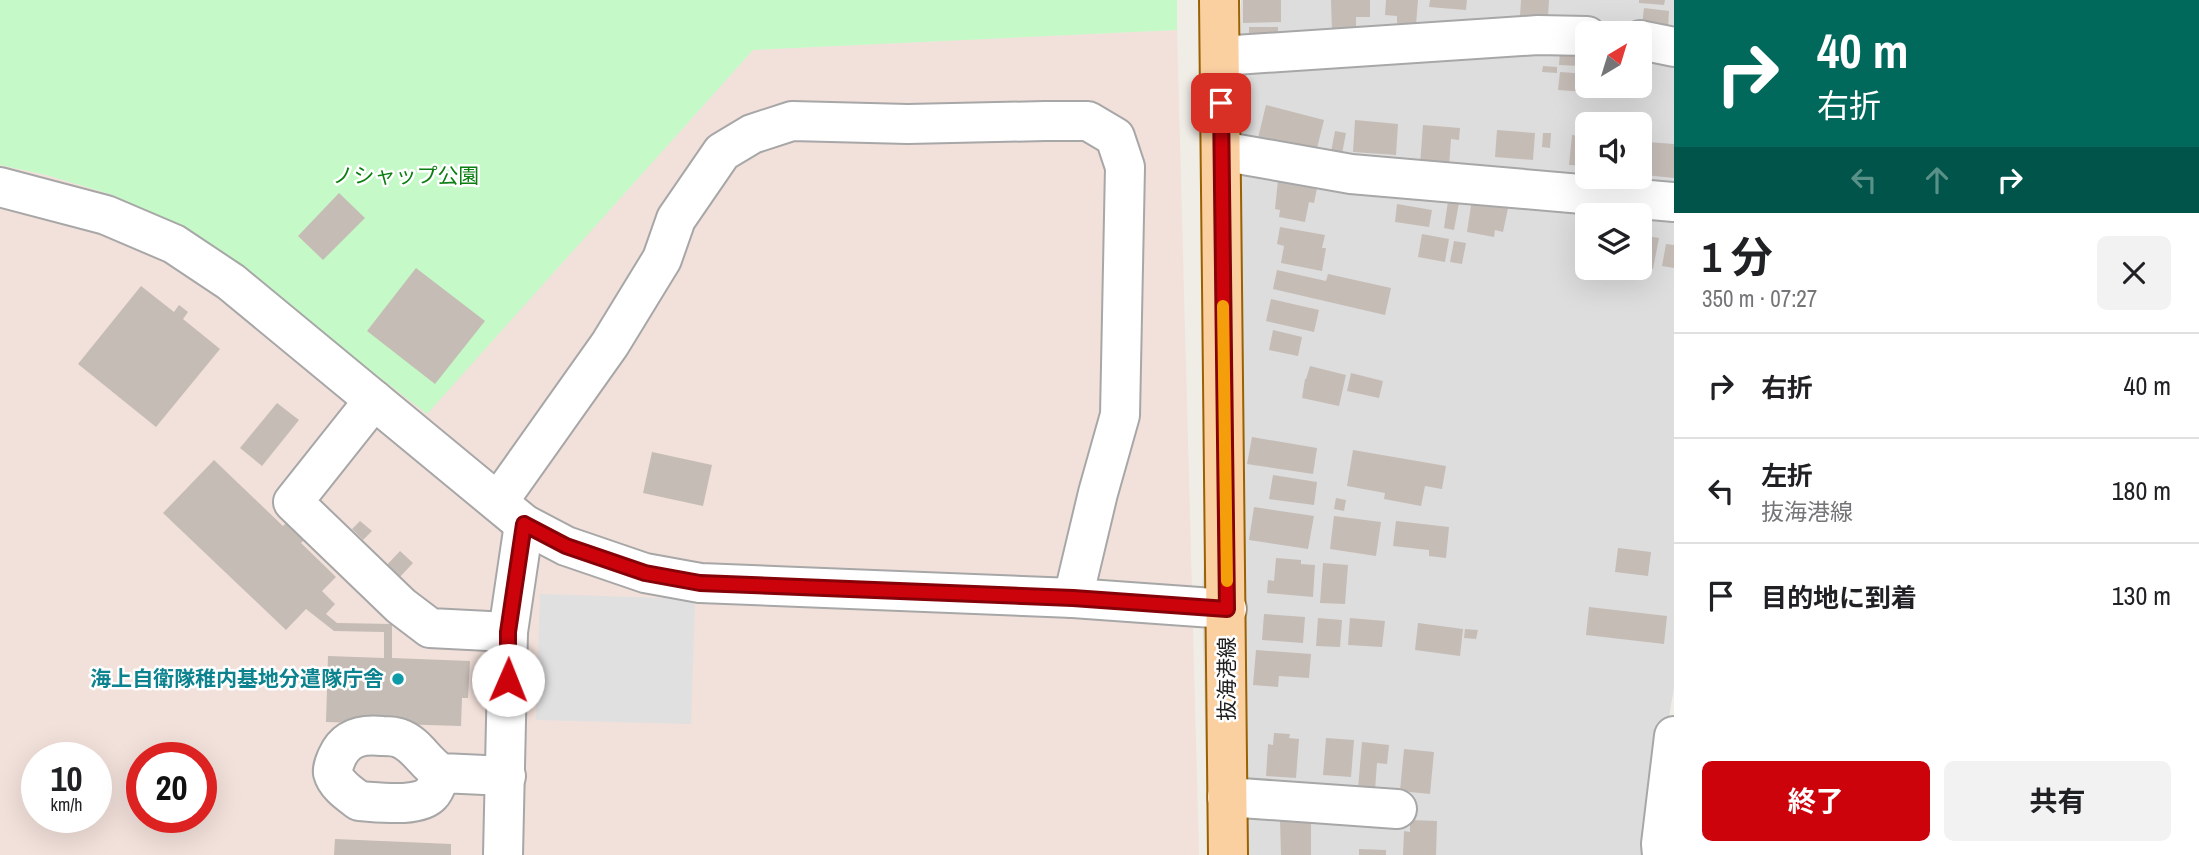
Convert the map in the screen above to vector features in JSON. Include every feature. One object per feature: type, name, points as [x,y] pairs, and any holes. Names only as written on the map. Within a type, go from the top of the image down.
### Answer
[{"type":"main road","name":"抜海港線","points":[[1219,0],[1228,855]]},
{"type":"street","points":[[1220,56],[1538,35],[1575,36]]},
{"type":"street","points":[[1652,42],[1674,47]]},
{"type":"street","points":[[503,855],[511,513],[662,259],[676,219],[722,152],[751,134],[792,121],[908,124],[1088,121],[1115,137],[1125,167],[1120,415],[1073,598]]},
{"type":"street","points":[[1221,151],[1351,174],[1674,202]]},
{"type":"street","points":[[0,187],[106,215],[174,244],[231,282],[511,513],[566,546],[645,573],[700,583],[1073,598],[1227,609]]},
{"type":"street","points":[[374,400],[293,502],[401,606],[430,628],[508,632]]},
{"type":"street","points":[[1662,855],[1674,736]]},
{"type":"street","points":[[441,773],[506,776]]},
{"type":"street","points":[[1227,797],[1396,809]]},
{"type":"shaded area","points":[[1241,0],[1674,0],[1674,688],[1645,855],[1208,855],[1202,590],[1241,70]]},
{"type":"shaded area","points":[[1177,30],[1199,855],[0,855],[0,165],[46,175],[113,195],[196,235],[427,413],[753,50]]},
{"type":"shaded area","points":[[540,594],[695,599],[691,724],[536,720]]},
{"type":"green space","name":"ノシャップ公園","points":[[0,0],[1177,0],[1177,30],[753,50],[427,414],[196,235],[113,195],[46,175],[0,165]]},
{"type":"building","points":[[1243,0],[1281,0],[1281,22],[1243,23]]},
{"type":"building","points":[[1331,0],[1370,0],[1370,17],[1356,17],[1356,30],[1332,31]]},
{"type":"building","points":[[1386,0],[1418,0],[1416,25],[1397,23],[1397,16],[1385,15]]},
{"type":"building","points":[[1430,0],[1467,0],[1466,10],[1429,7]]},
{"type":"building","points":[[1521,0],[1549,0],[1548,17],[1520,16]]},
{"type":"building","points":[[1639,0],[1665,0],[1664,5],[1639,3]]},
{"type":"building","points":[[1644,8],[1669,11],[1668,28],[1652,26],[1652,21],[1642,21]]},
{"type":"building","points":[[1249,27],[1278,27],[1278,37],[1249,37]]},
{"type":"building","points":[[1560,51],[1575,52],[1575,66],[1559,65]]},
{"type":"building","points":[[1543,66],[1557,67],[1557,73],[1542,72]]},
{"type":"building","points":[[1560,72],[1575,73],[1575,91],[1558,90]]},
{"type":"building","points":[[1266,105],[1324,120],[1316,152],[1258,138]]},
{"type":"building","points":[[1355,120],[1398,124],[1396,155],[1353,152]]},
{"type":"building","points":[[1423,125],[1460,128],[1459,140],[1451,139],[1449,167],[1420,165]]},
{"type":"building","points":[[1497,130],[1535,133],[1533,160],[1495,157]]},
{"type":"building","points":[[1335,131],[1346,133],[1341,159],[1330,157]]},
{"type":"building","points":[[1543,133],[1551,133],[1550,148],[1542,147]]},
{"type":"building","points":[[1572,135],[1575,135],[1575,165],[1569,165]]},
{"type":"building","points":[[1652,142],[1674,144],[1674,178],[1652,176]]},
{"type":"building","points":[[1278,180],[1317,188],[1314,203],[1309,202],[1305,222],[1279,217],[1280,210],[1275,209]]},
{"type":"building","points":[[339,193],[365,218],[323,260],[298,236]]},
{"type":"building","points":[[1472,199],[1482,204],[1508,208],[1503,232],[1495,230],[1494,237],[1467,232]]},
{"type":"building","points":[[1448,201],[1459,203],[1454,230],[1444,228]]},
{"type":"building","points":[[1397,204],[1432,210],[1429,227],[1395,222]]},
{"type":"building","points":[[1280,227],[1325,235],[1322,271],[1281,263],[1284,246],[1277,244]]},
{"type":"building","points":[[1422,234],[1449,239],[1445,262],[1418,257]]},
{"type":"building","points":[[1652,237],[1659,238],[1652,269]]},
{"type":"building","points":[[1454,241],[1466,243],[1462,264],[1450,262]]},
{"type":"building","points":[[1666,244],[1674,245],[1674,268],[1662,266]]},
{"type":"building","points":[[416,268],[485,321],[435,384],[367,331]]},
{"type":"building","points":[[1277,270],[1326,281],[1328,274],[1391,288],[1385,315],[1273,289]]},
{"type":"building","points":[[141,286],[174,312],[179,305],[188,312],[183,319],[220,349],[156,427],[78,364]]},
{"type":"building","points":[[1271,299],[1319,310],[1314,332],[1266,321]]},
{"type":"building","points":[[1273,330],[1302,337],[1298,356],[1269,350]]},
{"type":"building","points":[[1310,366],[1346,375],[1339,406],[1302,398]]},
{"type":"building","points":[[1351,373],[1383,381],[1379,398],[1347,391]]},
{"type":"building","points":[[277,403],[299,420],[262,466],[240,448]]},
{"type":"building","points":[[1252,437],[1317,448],[1313,474],[1247,464]]},
{"type":"building","points":[[1353,450],[1446,466],[1442,489],[1425,486],[1421,506],[1384,499],[1385,493],[1347,486]]},
{"type":"building","points":[[652,452],[712,465],[703,506],[643,493]]},
{"type":"building","points":[[214,460],[283,526],[288,521],[306,538],[301,543],[336,577],[322,591],[335,604],[326,614],[337,623],[392,624],[392,658],[470,661],[468,698],[462,698],[461,726],[326,722],[328,656],[384,658],[384,632],[334,631],[306,609],[286,630],[163,513]]},
{"type":"building","points":[[1273,475],[1317,482],[1314,505],[1269,499]]},
{"type":"building","points":[[1336,498],[1346,500],[1344,511],[1334,509]]},
{"type":"building","points":[[1254,507],[1314,516],[1308,549],[1249,540]]},
{"type":"building","points":[[1334,516],[1381,522],[1376,556],[1330,549]]},
{"type":"building","points":[[360,521],[372,531],[363,540],[352,529]]},
{"type":"building","points":[[1396,521],[1449,527],[1446,558],[1429,556],[1429,550],[1393,546]]},
{"type":"building","points":[[1618,548],[1651,552],[1648,576],[1615,572]]},
{"type":"building","points":[[400,551],[413,563],[398,579],[385,567]]},
{"type":"building","points":[[1276,558],[1301,560],[1301,564],[1315,565],[1313,597],[1267,593],[1268,580],[1274,581]]},
{"type":"building","points":[[1323,563],[1348,565],[1345,604],[1320,603]]},
{"type":"building","points":[[1589,607],[1667,616],[1664,644],[1586,635]]},
{"type":"building","points":[[1264,614],[1305,617],[1303,643],[1262,640]]},
{"type":"building","points":[[1318,618],[1342,620],[1340,647],[1316,646]]},
{"type":"building","points":[[1350,618],[1385,621],[1382,647],[1348,645]]},
{"type":"building","points":[[1418,623],[1463,629],[1460,656],[1415,650]]},
{"type":"building","points":[[1465,629],[1478,630],[1476,639],[1464,638]]},
{"type":"building","points":[[1256,650],[1311,654],[1309,678],[1279,676],[1278,687],[1253,685]]},
{"type":"building","points":[[1274,733],[1290,734],[1289,738],[1299,739],[1296,778],[1266,776],[1268,744],[1273,745]]},
{"type":"building","points":[[1326,738],[1354,740],[1351,777],[1323,775]]},
{"type":"building","points":[[1362,742],[1389,745],[1387,764],[1377,763],[1375,790],[1358,789]]},
{"type":"building","points":[[1404,749],[1434,752],[1430,794],[1400,791]]},
{"type":"building","points":[[1280,820],[1311,820],[1311,855],[1281,855]]},
{"type":"building","points":[[1410,820],[1437,821],[1436,855],[1403,855],[1404,831],[1410,832]]},
{"type":"building","points":[[335,839],[451,844],[451,855],[334,855]]},
{"type":"building","points":[[1359,849],[1386,850],[1386,855],[1359,855]]},
{"type":"slow traffic","points":[[1223,306],[1227,581]]},
{"type":"place","name":"海上自衛隊稚内基地分遣隊庁舎","points":[[398,679]]},
{"type":"route","points":[[508,680],[508,632],[524,524],[566,546],[645,573],[700,583],[1073,598],[1227,609],[1221,103]]}]
